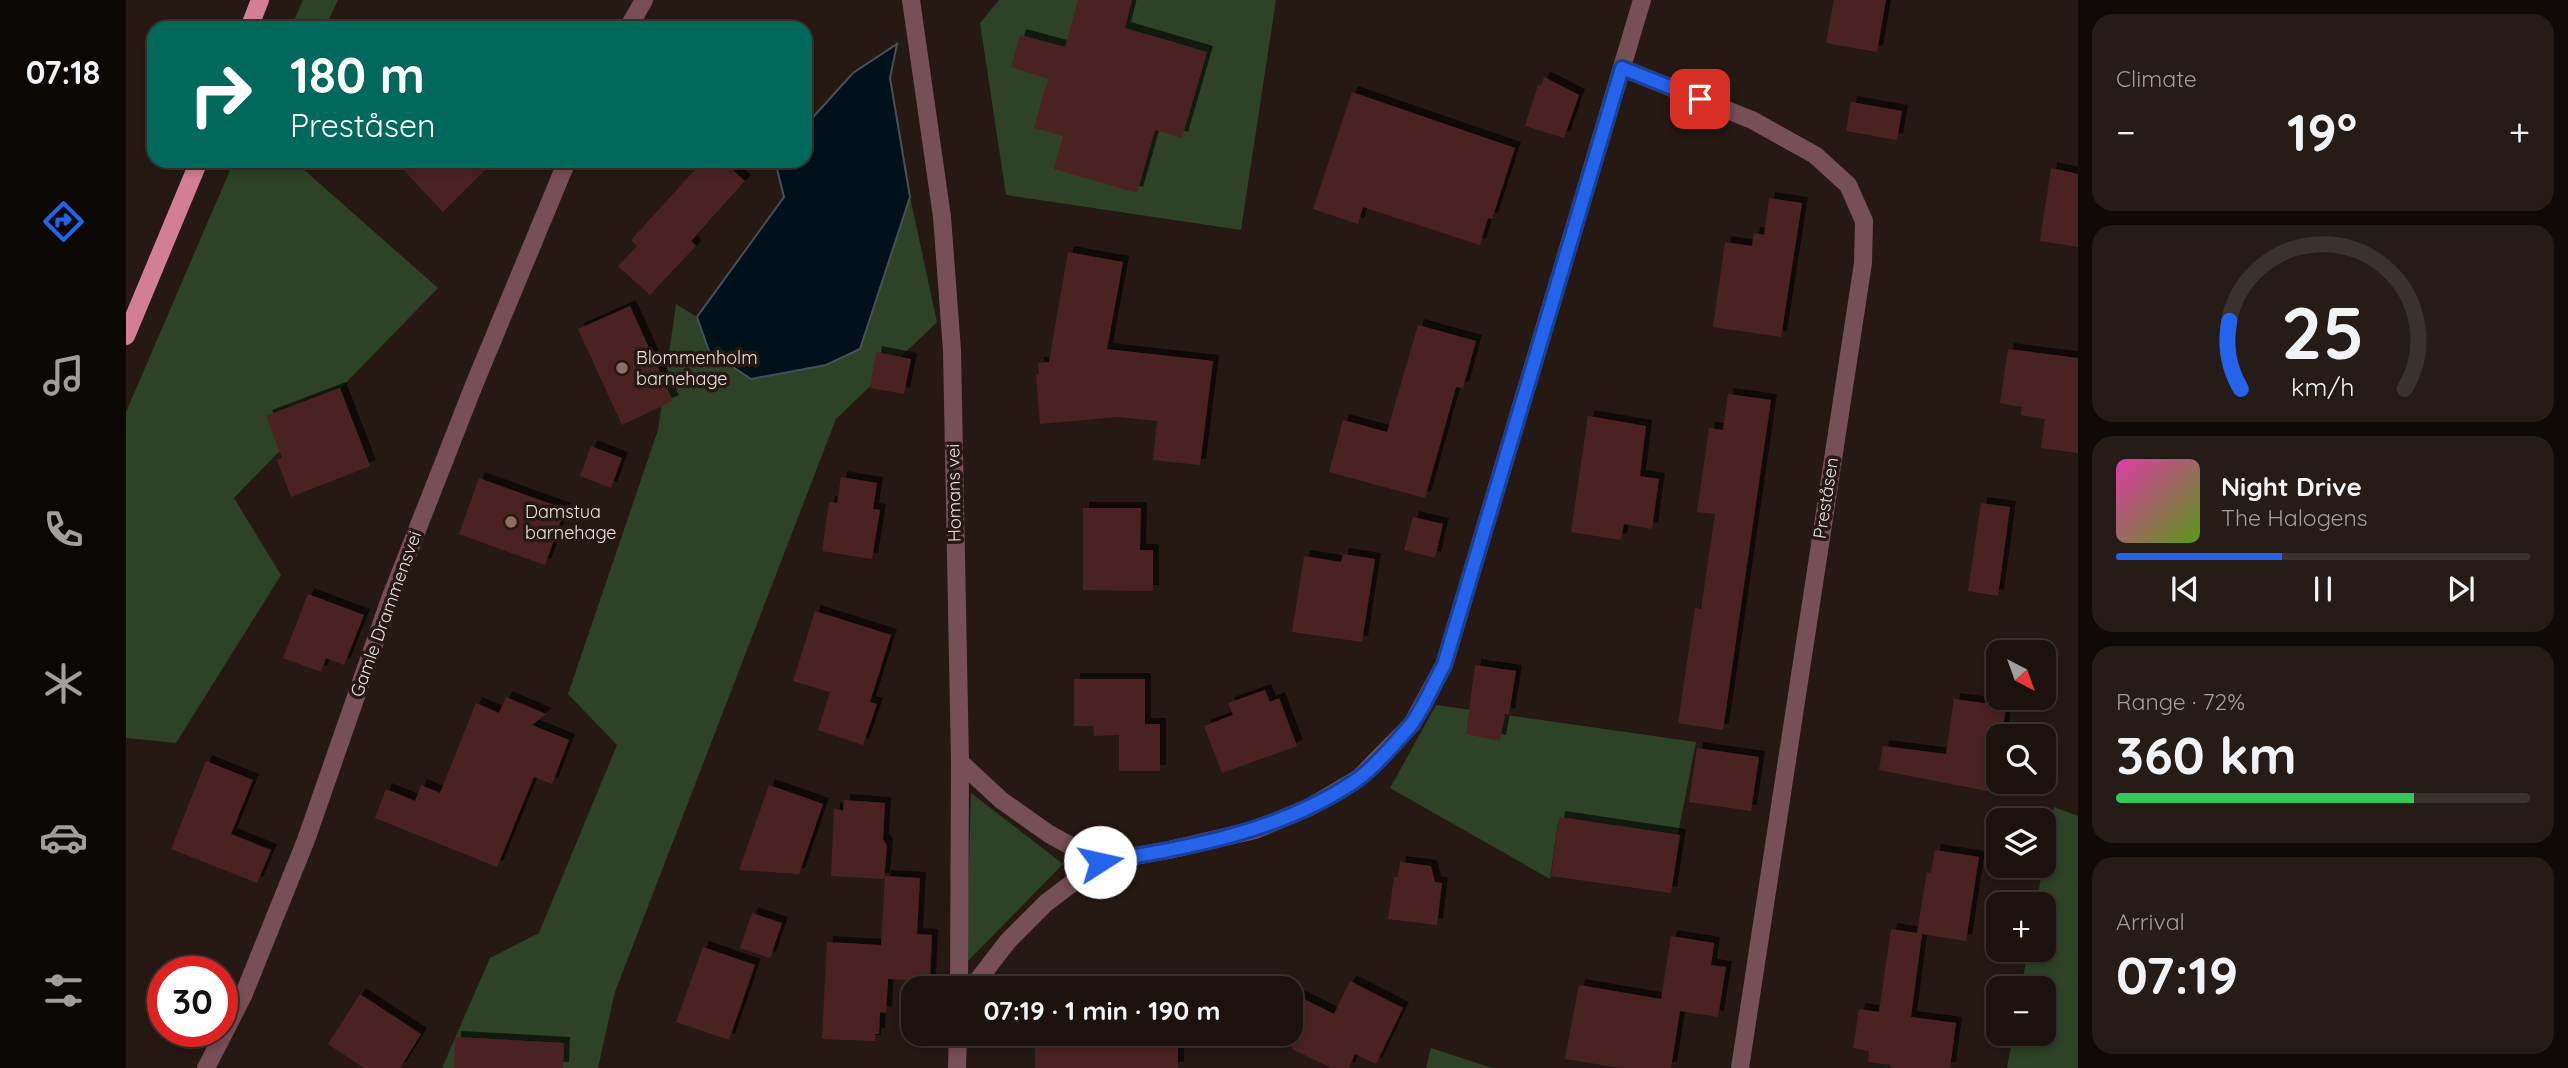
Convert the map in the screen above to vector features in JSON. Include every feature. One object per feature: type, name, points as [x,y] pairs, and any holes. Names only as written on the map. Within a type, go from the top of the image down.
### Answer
[{"type":"main road","points":[[252,21],[260,0]]},
{"type":"main road","points":[[126,336],[196,168]]},
{"type":"street","points":[[632,21],[644,0]]},
{"type":"street","name":"Homans vei","points":[[911,0],[942,217],[952,350],[960,762],[959,976]]},
{"type":"street","points":[[981,976],[1008,941],[1046,903],[1100,862],[1169,850],[1255,830],[1310,807],[1359,778],[1412,724],[1444,665],[1642,0]]},
{"type":"street","name":"Preståsen","points":[[1622,68],[1752,120],[1815,155],[1848,185],[1864,221],[1863,262],[1740,1068]]},
{"type":"street","name":"Gamle Drammensvei","points":[[206,1068],[243,996],[306,840],[390,599],[474,385],[564,168]]},
{"type":"street","points":[[960,762],[1001,800],[1049,834],[1100,862]]},
{"type":"street","points":[[957,1068],[958,1046]]},
{"type":"green space","points":[[303,0],[338,0],[328,21],[294,21]]},
{"type":"green space","points":[[999,0],[1276,0],[1241,230],[1006,195],[980,23]]},
{"type":"green space","points":[[231,168],[302,168],[438,288],[234,498],[281,575],[176,743],[126,738],[126,412]]},
{"type":"green space","points":[[910,197],[937,322],[836,419],[615,992],[598,1068],[442,1068],[490,958],[539,933],[617,745],[568,694],[658,430],[676,304],[697,317],[709,351],[751,379],[826,365],[860,349]]},
{"type":"green space","points":[[1436,705],[1696,742],[1677,839],[1558,822],[1550,879],[1390,788]]},
{"type":"green space","points":[[971,793],[1063,864],[966,963]]},
{"type":"green space","points":[[2054,807],[2078,816],[2078,1068],[2007,1068],[2011,1046],[2056,1046],[2056,976],[2023,976],[2026,962],[2056,962],[2056,892],[2038,892],[2041,878],[2056,878],[2056,808]]},
{"type":"green space","points":[[1431,1048],[1492,1068],[1426,1068]]},
{"type":"water","points":[[897,44],[890,78],[910,197],[860,349],[826,365],[751,379],[709,351],[697,317],[784,197],[777,168],[812,168],[812,118],[853,73]]},
{"type":"building","points":[[1078,0],[1132,0],[1125,28],[1207,52],[1182,138],[1155,130],[1137,193],[1054,169],[1063,136],[1034,128],[1048,79],[1011,67],[1020,35],[1065,47]]},
{"type":"building","points":[[1834,0],[1886,0],[1877,52],[1826,43]]},
{"type":"building","points":[[1544,77],[1579,95],[1564,138],[1525,126],[1538,85],[1541,86]]},
{"type":"building","points":[[1352,92],[1515,148],[1492,219],[1488,218],[1480,245],[1363,207],[1358,224],[1313,209]]},
{"type":"building","points":[[1851,102],[1902,111],[1897,140],[1846,131]]},
{"type":"building","points":[[402,168],[487,168],[443,212]]},
{"type":"building","points":[[697,168],[731,168],[745,181],[691,241],[696,246],[650,295],[618,266],[637,246],[631,240]]},
{"type":"building","points":[[2051,168],[2078,174],[2078,247],[2040,241]]},
{"type":"building","points":[[1769,198],[1802,203],[1781,337],[1713,327],[1725,242],[1752,246],[1754,233],[1764,235]]},
{"type":"building","points":[[1068,252],[1123,262],[1107,349],[1213,361],[1200,465],[1153,460],[1157,421],[1118,417],[1040,424],[1036,375],[1039,374],[1038,363],[1049,362]]},
{"type":"building","points":[[630,306],[673,401],[622,425],[578,329]]},
{"type":"building","points":[[1418,325],[1476,341],[1463,388],[1456,387],[1425,498],[1329,472],[1343,420],[1387,432]]},
{"type":"building","points":[[2008,349],[2078,358],[2078,453],[2041,448],[2045,419],[2021,415],[2022,407],[2000,403]]},
{"type":"building","points":[[876,352],[911,359],[904,394],[870,388]]},
{"type":"building","points":[[340,388],[370,466],[291,497],[277,460],[282,458],[266,416]]},
{"type":"building","points":[[1728,394],[1771,400],[1723,730],[1678,723],[1695,608],[1701,609],[1715,514],[1697,512],[1709,428],[1723,430]]},
{"type":"building","points":[[1588,416],[1646,426],[1640,476],[1659,479],[1652,529],[1624,524],[1621,540],[1571,532]]},
{"type":"building","points":[[591,446],[622,458],[611,488],[580,476]]},
{"type":"building","points":[[841,477],[877,483],[873,509],[880,510],[872,559],[822,551],[829,502],[837,503]]},
{"type":"building","points":[[479,478],[565,509],[545,565],[459,534]]},
{"type":"building","points":[[1981,503],[2010,507],[1998,596],[1968,591]]},
{"type":"building","points":[[1083,508],[1141,508],[1140,550],[1153,550],[1153,591],[1083,590]]},
{"type":"building","points":[[1413,517],[1443,524],[1435,558],[1404,550]]},
{"type":"building","points":[[1343,554],[1375,559],[1362,642],[1292,632],[1304,556],[1341,562]]},
{"type":"building","points":[[308,594],[364,615],[344,665],[326,658],[321,672],[283,658]]},
{"type":"building","points":[[815,611],[891,635],[870,702],[877,704],[863,745],[818,730],[830,692],[793,681]]},
{"type":"building","points":[[1475,665],[1516,671],[1509,715],[1505,714],[1500,741],[1466,734]]},
{"type":"building","points":[[1074,679],[1145,679],[1145,724],[1160,724],[1160,771],[1119,771],[1119,735],[1094,736],[1093,726],[1074,726]]},
{"type":"building","points":[[1265,690],[1270,702],[1279,698],[1297,746],[1222,773],[1204,726],[1233,715],[1228,703]]},
{"type":"building","points":[[506,697],[546,714],[532,725],[569,740],[552,784],[534,777],[497,867],[375,818],[386,789],[415,801],[421,785],[440,793],[476,703],[499,713]]},
{"type":"building","points":[[1954,699],[1986,703],[1986,710],[2005,710],[2004,724],[1986,724],[1986,791],[1879,770],[1883,746],[1946,754]]},
{"type":"building","points":[[1697,748],[1759,757],[1751,811],[1689,802]]},
{"type":"building","points":[[206,761],[253,780],[231,834],[271,850],[257,883],[171,849]]},
{"type":"building","points":[[769,785],[823,804],[799,874],[739,870]]},
{"type":"building","points":[[844,800],[885,803],[883,839],[887,846],[884,879],[831,876],[834,808],[843,811]]},
{"type":"building","points":[[1559,817],[1680,835],[1671,893],[1551,876]]},
{"type":"building","points":[[1935,850],[1979,857],[1966,941],[1922,934],[1911,1017],[1956,1023],[1950,1068],[1890,1068],[1891,1065],[1868,1062],[1869,1051],[1853,1048],[1859,1009],[1879,1012],[1891,929],[1917,933],[1927,872],[1931,873]]},
{"type":"building","points":[[1400,862],[1431,866],[1435,882],[1442,883],[1437,925],[1388,919],[1394,877],[1398,877]]},
{"type":"building","points":[[885,876],[920,878],[917,934],[932,935],[930,976],[888,979],[886,1013],[880,1012],[879,1034],[875,1034],[875,1041],[822,1039],[827,942],[881,945]]},
{"type":"building","points":[[752,913],[782,923],[770,958],[740,948]]},
{"type":"building","points":[[1671,936],[1714,943],[1711,965],[1726,967],[1718,1017],[1680,1011],[1671,1068],[1621,1068],[1565,1059],[1579,985],[1661,999]]},
{"type":"building","points":[[703,947],[755,965],[729,1040],[676,1022]]},
{"type":"building","points":[[1350,981],[1403,1008],[1376,1064],[1355,1054],[1349,1068],[1331,1068],[1292,1049],[1292,1046],[1303,1046],[1303,998],[1334,1014]]},
{"type":"building","points":[[360,994],[421,1034],[400,1068],[364,1068],[328,1044]]},
{"type":"building","points":[[455,1037],[564,1043],[563,1068],[454,1068]]},
{"type":"building","points":[[1035,1046],[1178,1046],[1178,1068],[1035,1068]]},
{"type":"place","name":"Blommenholm barnehage","points":[[622,368]]},
{"type":"place","name":"Damstua barnehage","points":[[511,522]]},
{"type":"route","points":[[1100,862],[1169,850],[1255,830],[1310,807],[1359,778],[1412,724],[1444,665],[1622,68],[1700,99]]}]
